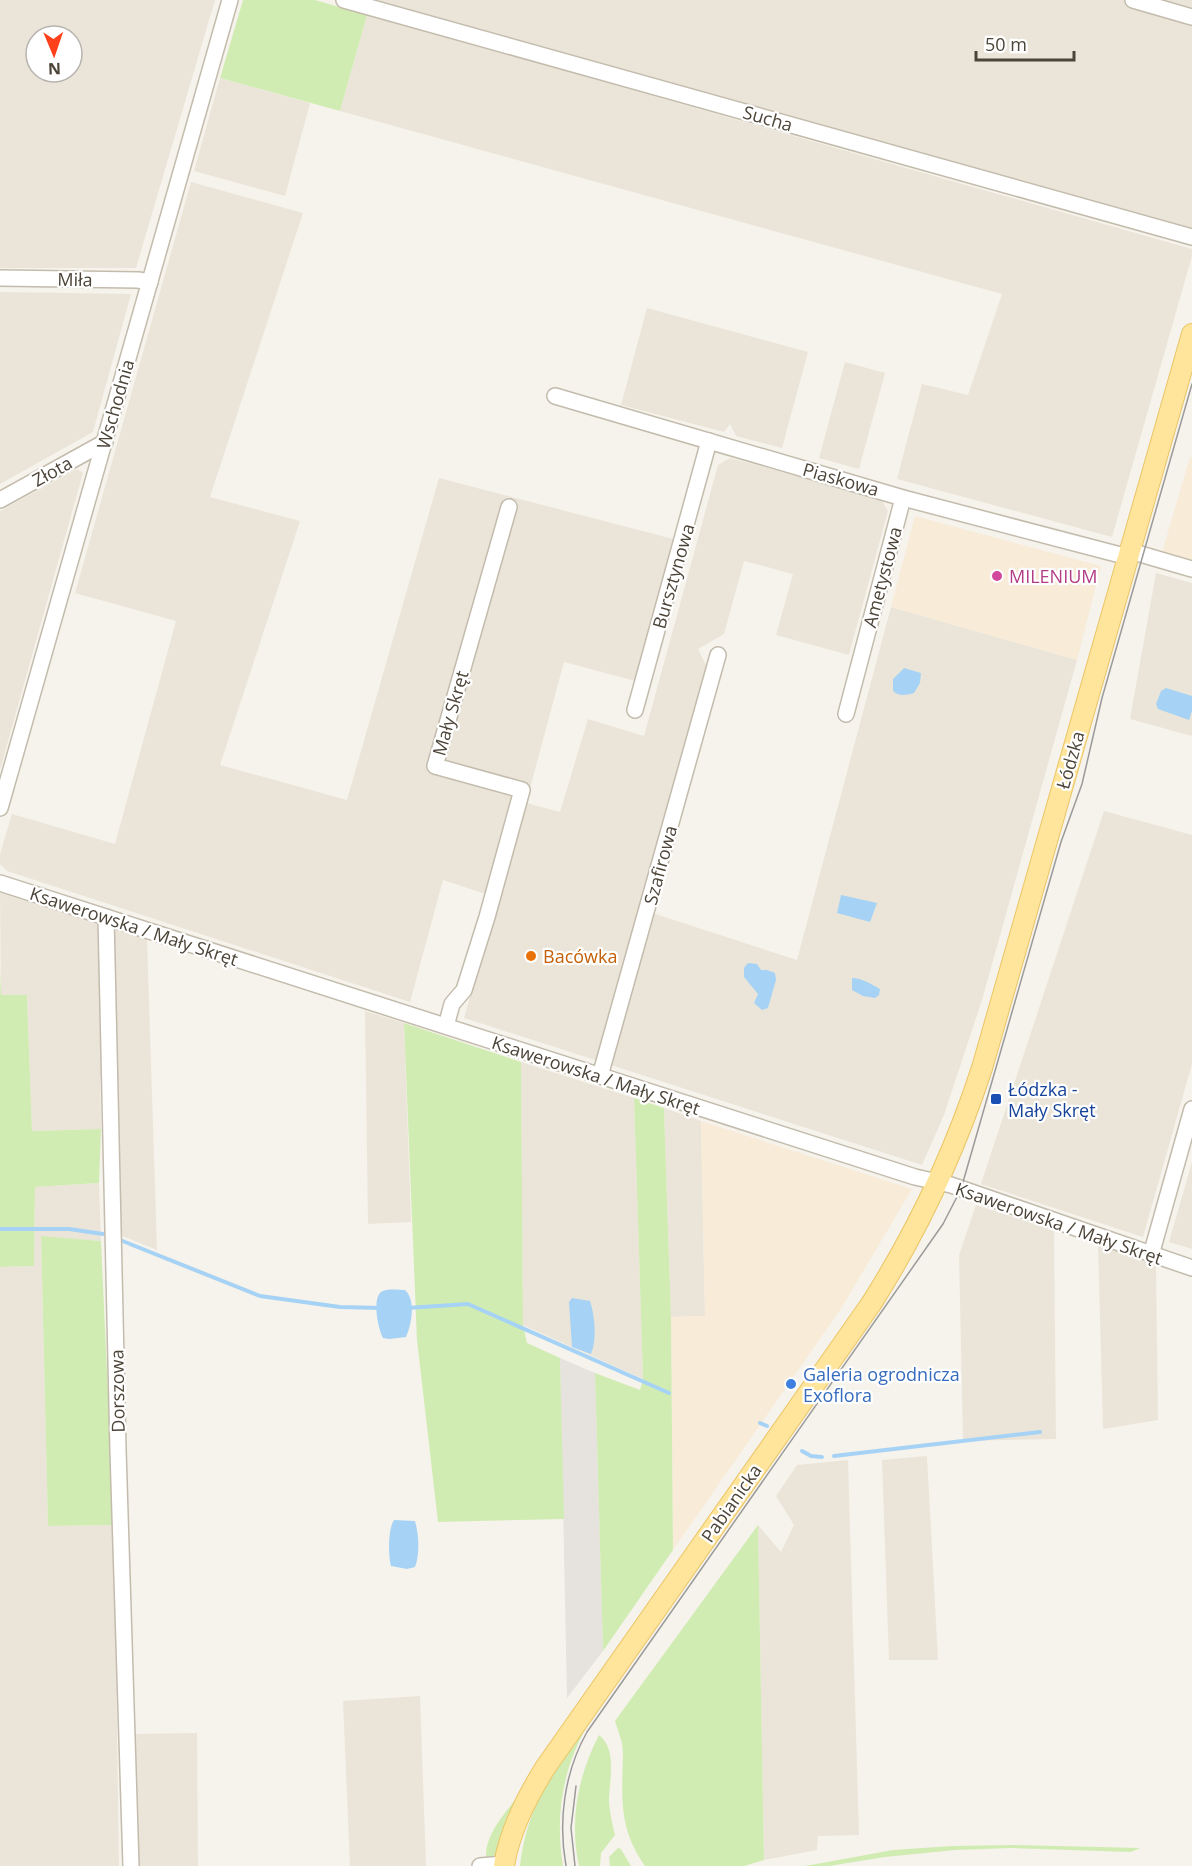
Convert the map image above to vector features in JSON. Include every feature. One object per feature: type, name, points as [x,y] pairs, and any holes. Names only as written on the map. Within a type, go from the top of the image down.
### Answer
[{"type":"main road","name":"Łódzka","points":[[938,1182],[962,1126],[982,1068],[1191,343]]},
{"type":"main road","name":"Pabianicka","points":[[508,1866],[509,1841],[529,1796],[545,1768],[871,1304],[903,1251],[938,1182]]},
{"type":"street","name":"Wschodnia","points":[[0,808],[230,0]]},
{"type":"street","name":"Sucha","points":[[344,0],[1192,237]]},
{"type":"street","points":[[1133,0],[1192,17]]},
{"type":"street","name":"Miła","points":[[0,278],[150,282]]},
{"type":"street","name":"Piaskowa","points":[[555,396],[903,498],[1192,569]]},
{"type":"street","name":"Bursztynowa","points":[[635,710],[709,441]]},
{"type":"street","name":"Złota","points":[[0,500],[105,442]]},
{"type":"street","name":"Ametystowa","points":[[846,714],[903,498]]},
{"type":"street","name":"Mały Skręt","points":[[446,1026],[452,1004],[464,990],[522,790],[435,766],[509,507]]},
{"type":"street","name":"Szafirowa","points":[[600,1076],[718,655]]},
{"type":"street","name":"Ksawerowska / Mały Skręt","points":[[0,883],[915,1177],[961,1189],[1192,1268]]},
{"type":"street","name":"Dorszowa","points":[[106,917],[118,1461],[131,1866]]},
{"type":"street","points":[[1150,1255],[1189,1135],[1192,1109]]},
{"type":"street","points":[[480,1866],[508,1866]]},
{"type":"shaded area","points":[[0,0],[215,0],[136,268],[0,268]]},
{"type":"shaded area","points":[[377,0],[1192,0],[1192,228]]},
{"type":"shaded area","points":[[367,15],[1192,249],[1192,256],[1112,537],[897,479],[922,384],[968,395],[1002,294],[340,111]]},
{"type":"shaded area","points":[[220,78],[310,103],[285,196],[194,171]]},
{"type":"shaded area","points":[[191,182],[303,213],[210,497],[300,521],[220,765],[347,800],[439,478],[677,540],[643,683],[564,662],[526,803],[560,812],[588,719],[644,736],[718,465],[730,458],[881,499],[888,511],[849,655],[776,635],[793,574],[744,561],[724,634],[698,649],[708,669],[643,910],[797,960],[891,607],[1077,660],[982,1000],[944,1115],[922,1165],[464,1018],[498,898],[443,880],[410,1002],[7,871],[0,864],[0,854],[12,814],[115,844],[176,621],[75,593]]},
{"type":"shaded area","points":[[0,292],[131,294],[93,432],[0,484]]},
{"type":"shaded area","points":[[647,308],[808,352],[782,448],[736,436],[730,424],[724,432],[621,405]]},
{"type":"shaded area","points":[[845,362],[885,373],[859,469],[819,458]]},
{"type":"shaded area","points":[[1190,457],[1192,458],[1192,564],[1161,556]]},
{"type":"shaded area","points":[[77,469],[83,473],[0,770],[0,511]]},
{"type":"shaded area","points":[[915,516],[1101,566],[1077,660],[891,607]]},
{"type":"shaded area","points":[[1156,573],[1192,583],[1192,736],[1130,719]]},
{"type":"shaded area","points":[[1104,811],[1192,835],[1192,1064],[1143,1237],[981,1184]]},
{"type":"shaded area","points":[[0,893],[147,939],[157,1250],[118,1234],[115,1076],[100,1077],[101,1129],[32,1131],[27,995],[1,995]]},
{"type":"shaded area","points":[[365,1011],[404,1023],[411,1222],[368,1224]]},
{"type":"shaded area","points":[[521,1062],[634,1098],[643,1379],[523,1325]]},
{"type":"shaded area","points":[[664,1108],[701,1121],[705,1316],[671,1317]]},
{"type":"shaded area","points":[[701,1121],[912,1189],[842,1307],[673,1550],[671,1317],[705,1316]]},
{"type":"shaded area","points":[[1192,1162],[1192,1249],[1169,1242]]},
{"type":"shaded area","points":[[99,1183],[101,1241],[41,1237],[48,1526],[114,1525],[119,1866],[0,1866],[0,1267],[34,1266],[35,1187]]},
{"type":"shaded area","points":[[976,1205],[1054,1230],[1056,1439],[963,1441],[959,1255]]},
{"type":"shaded area","points":[[1098,1244],[1156,1266],[1158,1420],[1103,1429]]},
{"type":"shaded area","points":[[560,1358],[595,1373],[603,1651],[567,1698]]},
{"type":"shaded area","points":[[927,1456],[938,1660],[889,1660],[882,1460]]},
{"type":"shaded area","points":[[848,1460],[859,1835],[818,1836],[817,1850],[764,1860],[758,1525],[781,1552],[794,1525],[776,1496],[797,1465]]},
{"type":"shaded area","points":[[420,1696],[426,1866],[350,1866],[343,1701]]},
{"type":"shaded area","points":[[197,1733],[198,1866],[138,1866],[134,1734]]},
{"type":"green space","points":[[243,0],[315,0],[367,15],[340,111],[220,78]]},
{"type":"green space","points":[[0,969],[1,995],[27,995],[32,1131],[101,1129],[99,1183],[35,1187],[34,1266],[0,1267]]},
{"type":"green space","points":[[404,1023],[521,1062],[523,1325],[527,1343],[560,1358],[564,1519],[438,1522],[417,1340]]},
{"type":"green space","points":[[634,1098],[664,1108],[671,1317],[673,1550],[603,1651],[595,1373],[640,1390],[643,1379]]},
{"type":"green space","points":[[41,1236],[101,1241],[114,1525],[48,1526]]},
{"type":"green space","points":[[758,1525],[764,1860],[744,1866],[645,1866],[636,1852],[626,1825],[622,1798],[622,1743],[615,1721]]},
{"type":"green space","points":[[586,1728],[571,1761],[560,1812],[563,1866],[520,1866],[528,1827],[542,1793],[570,1746],[582,1729]]},
{"type":"green space","points":[[599,1735],[605,1741],[611,1757],[609,1802],[615,1835],[601,1853],[600,1866],[579,1866],[575,1832],[577,1799],[586,1766]]},
{"type":"green space","points":[[520,1793],[496,1855],[486,1858],[493,1832]]},
{"type":"green space","points":[[1014,1845],[1140,1848],[1131,1852],[1012,1848],[955,1850],[885,1857],[829,1866],[805,1866],[893,1850]]},
{"type":"green space","points":[[618,1848],[621,1849],[631,1866],[610,1866],[609,1857]]},
{"type":"water","points":[[904,668],[921,673],[920,683],[914,693],[903,695],[893,691],[893,679]]},
{"type":"water","points":[[1166,688],[1192,696],[1192,711],[1189,720],[1158,709],[1156,704],[1161,691]]},
{"type":"water","points":[[841,895],[877,903],[870,922],[837,913]]},
{"type":"water","points":[[748,963],[757,964],[761,970],[775,973],[776,980],[768,1008],[762,1010],[754,1003],[758,994],[744,977],[744,968]]},
{"type":"water","points":[[852,978],[863,980],[880,989],[879,995],[875,998],[863,996],[852,990]]},
{"type":"water","points":[[386,1290],[405,1290],[412,1306],[410,1326],[406,1337],[383,1338],[377,1314],[378,1296]]},
{"type":"water","points":[[572,1298],[590,1301],[595,1328],[591,1354],[572,1347],[569,1302]]},
{"type":"water","points":[[394,1520],[415,1521],[418,1556],[415,1567],[407,1569],[391,1566],[389,1542]]},
{"type":"waterway","points":[[0,1229],[69,1229],[103,1234]]},
{"type":"waterway","points":[[120,1240],[260,1296],[340,1307],[381,1308]]},
{"type":"waterway","points":[[407,1308],[468,1304],[669,1393]]},
{"type":"waterway","points":[[760,1423],[767,1426]]},
{"type":"waterway","points":[[834,1456],[1040,1432]]},
{"type":"waterway","points":[[802,1451],[811,1456],[822,1457]]},
{"type":"tram line","points":[[566,1866],[563,1832],[565,1798],[573,1764],[587,1732],[943,1224],[961,1189],[1061,842],[1082,784],[1102,698],[1192,384]]},
{"type":"tram line","points":[[575,1866],[571,1828],[576,1786]]},
{"type":"place","name":"MILENIUM","points":[[997,576]]},
{"type":"place","name":"Bacówka","points":[[531,956]]},
{"type":"place","name":"Łódzka - Mały Skręt","points":[[996,1099]]},
{"type":"place","name":"Galeria ogrodnicza Exoflora","points":[[791,1384]]}]
